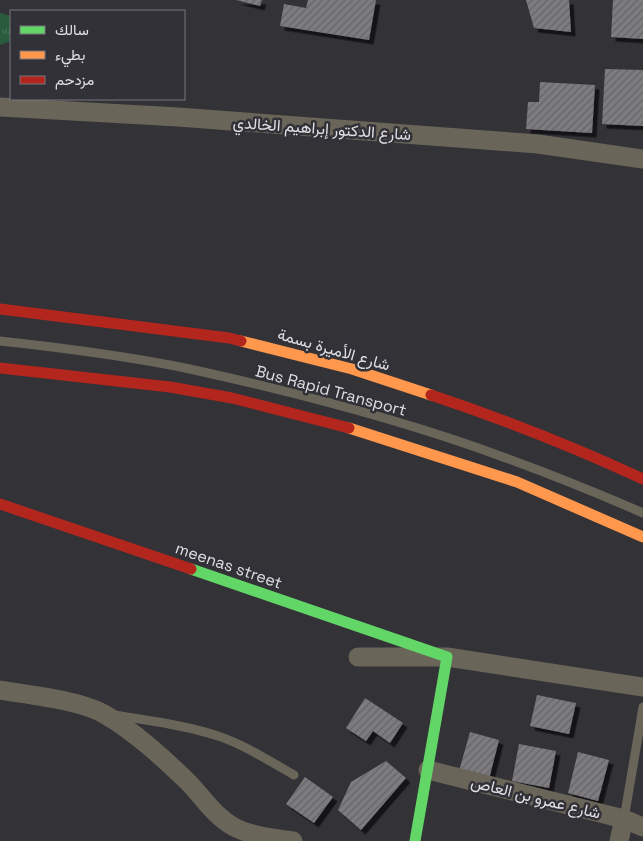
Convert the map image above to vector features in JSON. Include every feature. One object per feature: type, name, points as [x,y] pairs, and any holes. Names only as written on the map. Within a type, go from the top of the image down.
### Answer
[{"type":"main road","name":"شارع الأميرة بسمة","points":[[0,309],[221,337],[352,369],[488,414],[578,449],[643,479]]},
{"type":"main road","points":[[0,368],[179,388],[232,398],[366,432],[517,482],[643,537]]},
{"type":"main road","name":"meenas street","points":[[0,504],[447,658]]},
{"type":"main road","points":[[415,841],[447,658]]},
{"type":"street","name":"شارع الدكتور إبراهيم الخالدي","points":[[0,107],[178,117],[538,144],[643,159]]},
{"type":"street","points":[[358,657],[447,658],[643,687]]},
{"type":"street","points":[[0,690],[72,703],[103,713],[136,736],[166,762],[189,783],[222,819],[235,828],[249,833],[293,841]]},
{"type":"street","name":"شارع عمرو بن العاص","points":[[428,770],[624,819],[643,826]]},
{"type":"street","points":[[619,841],[624,819]]},
{"type":"lane","name":"Bus Rapid Transport","points":[[0,341],[77,350],[190,369],[334,404],[502,456],[643,513]]},
{"type":"lane","points":[[624,819],[643,707]]},
{"type":"lane","points":[[103,713],[167,724],[217,736],[246,748],[294,775]]},
{"type":"green space","points":[[0,13],[10,16],[10,41],[0,45]]},
{"type":"building","points":[[236,0],[262,0],[260,6]]},
{"type":"building","points":[[308,0],[376,0],[369,40],[280,26],[284,4],[306,8]]},
{"type":"building","points":[[526,0],[569,0],[571,32],[534,28]]},
{"type":"building","points":[[613,0],[643,0],[643,39],[611,37]]},
{"type":"building","points":[[605,69],[643,70],[643,126],[602,124]]},
{"type":"building","points":[[540,82],[595,85],[592,133],[526,129],[528,102],[539,102]]},
{"type":"building","points":[[537,695],[576,703],[569,734],[530,726]]},
{"type":"building","points":[[365,698],[403,723],[390,743],[373,731],[366,741],[346,728]]},
{"type":"building","points":[[470,732],[499,740],[489,779],[459,771]]},
{"type":"building","points":[[519,744],[556,751],[549,788],[512,781]]},
{"type":"building","points":[[578,752],[609,760],[598,801],[568,793]]},
{"type":"building","points":[[386,761],[406,778],[361,830],[338,810],[351,782]]},
{"type":"building","points":[[305,777],[333,797],[314,823],[286,804]]},
{"type":"traffic: fast","points":[[191,569],[447,657],[415,841]]},
{"type":"traffic: slow","points":[[241,341],[352,369],[431,395]]},
{"type":"traffic: slow","points":[[349,428],[517,482],[643,537]]},
{"type":"traffic: jam","points":[[0,309],[241,341]]},
{"type":"traffic: jam","points":[[0,368],[170,387],[232,398],[349,428]]},
{"type":"traffic: jam","points":[[431,395],[538,434],[643,479]]},
{"type":"traffic: jam","points":[[0,504],[191,569]]}]
